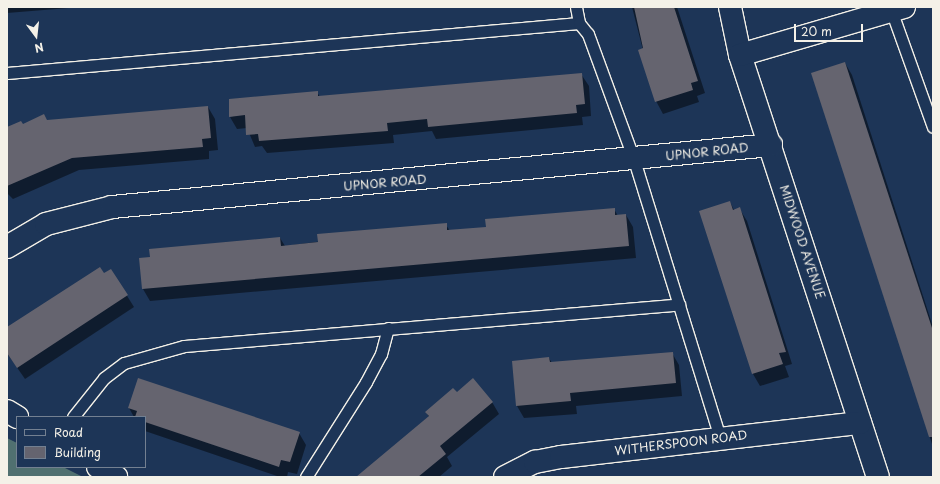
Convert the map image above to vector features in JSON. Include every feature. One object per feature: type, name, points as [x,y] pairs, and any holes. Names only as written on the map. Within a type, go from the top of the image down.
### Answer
[{"type":"street","name":"MIDWOOD AVENUE","points":[[730,7],[740,55],[771,145],[878,477]]},
{"type":"street","points":[[740,55],[895,8]]},
{"type":"street","name":"UPNOR ROAD","points":[[10,240],[46,224],[112,207],[634,160],[771,145]]},
{"type":"street","points":[[7,411],[16,416]]},
{"type":"street","name":"WITHERSPOON ROAD","points":[[505,477],[535,462],[561,457],[860,423]]},
{"type":"street","points":[[100,468],[116,477]]},
{"type":"lane","points":[[576,7],[579,24],[588,34],[634,160],[720,438]]},
{"type":"lane","points":[[895,8],[933,127]]},
{"type":"lane","points":[[7,73],[579,24]]},
{"type":"lane","points":[[74,416],[104,378],[124,363],[157,351],[231,339],[388,328],[679,304]]},
{"type":"lane","points":[[306,477],[366,382],[381,354],[388,328]]},
{"type":"green space","points":[[7,438],[16,442],[16,468],[65,468],[83,477],[7,477]]},
{"type":"building","points":[[634,7],[674,7],[698,81],[691,83],[693,90],[655,102],[638,50],[643,48]]},
{"type":"building","points":[[845,62],[933,331],[933,437],[929,437],[811,73]]},
{"type":"building","points":[[582,73],[585,104],[576,105],[577,113],[428,127],[427,119],[387,123],[388,131],[259,141],[258,134],[246,135],[245,115],[229,117],[229,99],[318,91],[318,96]]},
{"type":"building","points":[[208,106],[211,138],[202,139],[203,147],[72,158],[7,186],[7,127],[21,121],[23,124],[44,114],[47,120]]},
{"type":"building","points":[[730,201],[733,210],[740,207],[786,352],[779,353],[783,364],[752,374],[699,211]]},
{"type":"building","points":[[615,208],[615,215],[626,214],[629,246],[142,289],[139,258],[150,257],[149,249],[280,237],[281,246],[318,242],[317,234],[447,223],[447,230],[486,227],[485,219]]},
{"type":"building","points":[[100,267],[104,273],[111,269],[128,295],[17,368],[7,353],[7,327]]},
{"type":"building","points":[[673,352],[676,383],[570,393],[571,401],[516,406],[512,361],[549,357],[550,362]]},
{"type":"building","points":[[138,378],[300,432],[290,462],[281,460],[279,467],[146,422],[146,416],[135,416],[137,411],[128,408]]},
{"type":"building","points":[[473,378],[493,402],[440,446],[446,454],[418,477],[356,477],[429,416],[425,412],[453,388],[457,392]]}]
